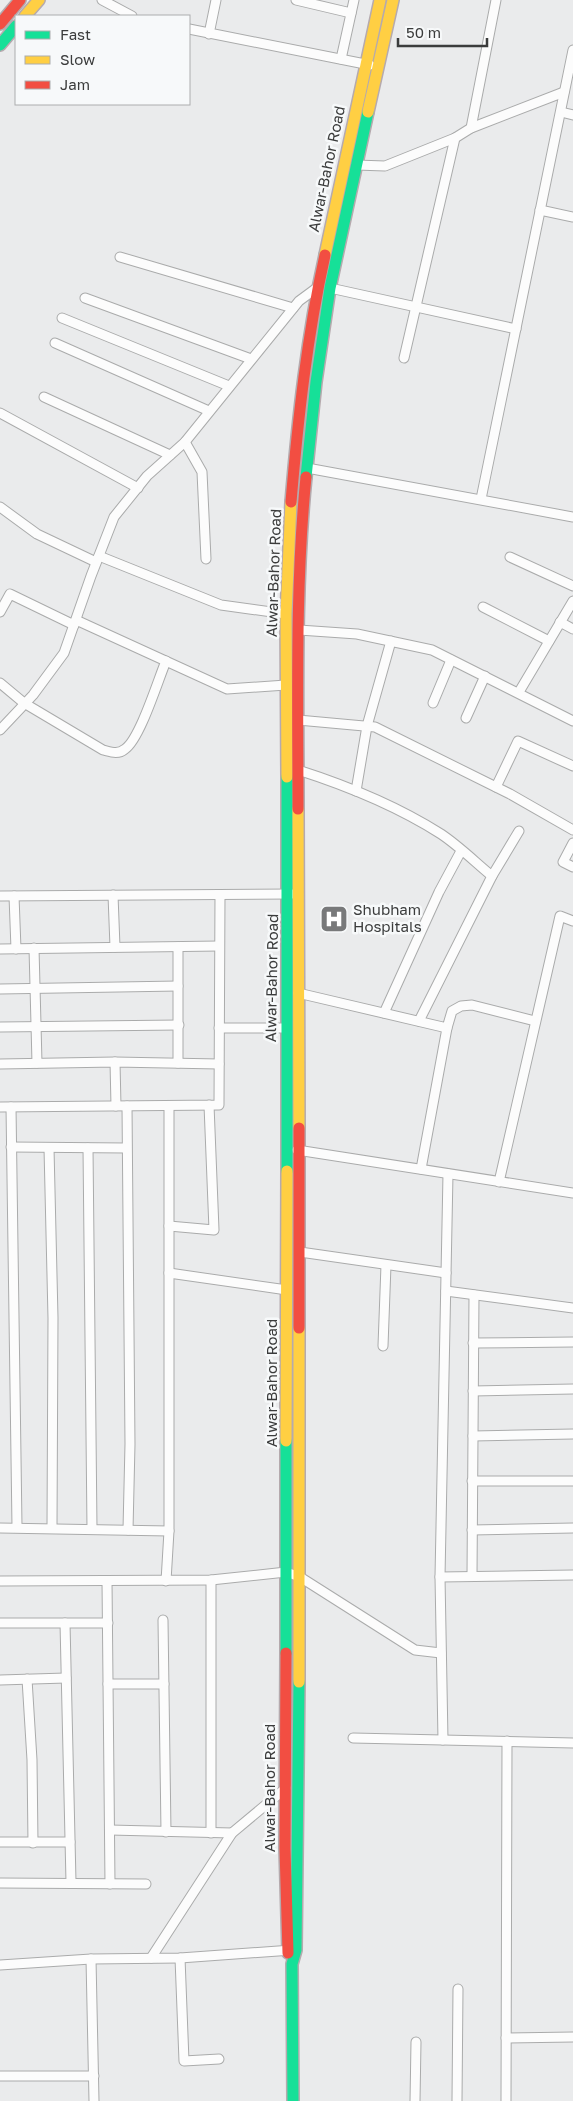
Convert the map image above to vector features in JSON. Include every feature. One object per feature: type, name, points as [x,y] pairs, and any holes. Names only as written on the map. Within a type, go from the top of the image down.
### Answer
[{"type":"main road","points":[[0,24],[20,0]]},
{"type":"main road","points":[[26,15],[39,0]]},
{"type":"main road","name":"Alwar-Bahor Road","points":[[292,2101],[292,1950],[300,1577],[300,1252],[298,993],[286,685],[286,614],[296,442],[318,287],[380,0]]},
{"type":"main road","name":"Alwar-Bahor Road","points":[[292,1950],[285,1848],[286,1149],[287,1028],[298,770],[302,522],[316,382],[330,288],[393,0]]},
{"type":"main road","points":[[0,45],[15,27]]},
{"type":"street","points":[[102,0],[130,15]]},
{"type":"street","points":[[209,34],[216,0]]},
{"type":"street","points":[[296,0],[351,14]]},
{"type":"street","points":[[341,59],[354,0]]},
{"type":"street","points":[[471,128],[496,0]]},
{"type":"street","points":[[190,29],[378,66]]},
{"type":"street","points":[[481,499],[573,50]]},
{"type":"street","points":[[356,165],[385,166],[455,138],[471,128],[564,92]]},
{"type":"street","points":[[561,112],[573,115]]},
{"type":"street","points":[[404,358],[455,138]]},
{"type":"street","points":[[540,210],[573,217]]},
{"type":"street","points":[[120,257],[293,308]]},
{"type":"street","points":[[0,730],[33,694],[64,653],[114,517],[147,476],[185,442],[293,308],[318,287]]},
{"type":"street","points":[[330,288],[516,329]]},
{"type":"street","points":[[85,298],[251,359]]},
{"type":"street","points":[[62,318],[229,386]]},
{"type":"street","points":[[56,343],[210,411]]},
{"type":"street","points":[[44,397],[170,455]]},
{"type":"street","points":[[0,412],[138,488]]},
{"type":"street","points":[[185,442],[202,472],[206,559]]},
{"type":"street","points":[[307,468],[573,517]]},
{"type":"street","points":[[0,507],[37,534],[98,559],[221,605],[286,614]]},
{"type":"street","points":[[510,557],[573,586]]},
{"type":"street","points":[[0,612],[10,594],[227,689],[286,685]]},
{"type":"street","points":[[519,692],[573,601]]},
{"type":"street","points":[[483,607],[549,641]]},
{"type":"street","points":[[560,622],[573,629]]},
{"type":"street","points":[[299,630],[357,634],[432,650],[519,692],[573,721]]},
{"type":"street","points":[[356,791],[367,726],[391,641]]},
{"type":"street","points":[[433,703],[451,660]]},
{"type":"street","points":[[0,682],[24,703],[103,750],[115,753],[125,750],[135,738],[166,661]]},
{"type":"street","points":[[466,718],[485,676]]},
{"type":"street","points":[[298,720],[376,727],[496,787],[573,830]]},
{"type":"street","points":[[496,787],[518,741],[573,766]]},
{"type":"street","points":[[298,770],[340,783],[408,815],[443,835],[492,876]]},
{"type":"street","points":[[419,1021],[492,876],[520,831]]},
{"type":"street","points":[[573,843],[563,862],[573,868]]},
{"type":"street","points":[[384,1013],[439,892],[462,851]]},
{"type":"street","points":[[0,896],[293,894]]},
{"type":"street","points":[[0,1107],[219,1105],[220,895]]},
{"type":"street","points":[[14,896],[16,949]]},
{"type":"street","points":[[113,896],[115,947]]},
{"type":"street","points":[[499,1182],[560,916],[573,920]]},
{"type":"street","points":[[178,946],[178,1064]]},
{"type":"street","points":[[0,949],[219,946]]},
{"type":"street","points":[[34,948],[37,1064]]},
{"type":"street","points":[[0,989],[178,986]]},
{"type":"street","points":[[298,993],[447,1028]]},
{"type":"street","points":[[422,1169],[447,1028],[452,1011],[461,1006],[472,1005],[536,1022]]},
{"type":"street","points":[[0,1027],[178,1025]]},
{"type":"street","points":[[219,1028],[287,1028]]},
{"type":"street","points":[[0,1064],[116,1062],[219,1064]]},
{"type":"street","points":[[116,1062],[116,1106]]},
{"type":"street","points":[[169,1226],[214,1230],[209,1105]]},
{"type":"street","points":[[127,1106],[130,1444],[128,1530]]},
{"type":"street","points":[[166,1580],[169,1531],[169,1106]]},
{"type":"street","points":[[10,1107],[17,1527]]},
{"type":"street","points":[[11,1147],[126,1148]]},
{"type":"street","points":[[49,1148],[53,1318],[52,1528]]},
{"type":"street","points":[[88,1148],[92,1529]]},
{"type":"street","points":[[286,1149],[573,1193]]},
{"type":"street","points":[[443,1740],[440,1577],[448,1174]]},
{"type":"street","points":[[300,1252],[446,1273]]},
{"type":"street","points":[[383,1346],[386,1265]]},
{"type":"street","points":[[169,1273],[287,1290]]},
{"type":"street","points":[[446,1291],[573,1308]]},
{"type":"street","points":[[472,1576],[474,1294]]},
{"type":"street","points":[[473,1343],[573,1342]]},
{"type":"street","points":[[473,1391],[573,1389]]},
{"type":"street","points":[[473,1436],[573,1434]]},
{"type":"street","points":[[472,1481],[573,1481]]},
{"type":"street","points":[[0,1528],[169,1531]]},
{"type":"street","points":[[472,1530],[573,1528]]},
{"type":"street","points":[[0,1581],[211,1580],[286,1572],[300,1577],[414,1650],[442,1653]]},
{"type":"street","points":[[440,1577],[573,1575]]},
{"type":"street","points":[[211,1580],[211,1833]]},
{"type":"street","points":[[107,1581],[110,1884]]},
{"type":"street","points":[[163,1620],[166,1832]]},
{"type":"street","points":[[0,1623],[108,1624]]},
{"type":"street","points":[[65,1623],[71,1882]]},
{"type":"street","points":[[0,1680],[66,1678]]},
{"type":"street","points":[[27,1679],[32,1760],[33,1843]]},
{"type":"street","points":[[108,1684],[164,1684]]},
{"type":"street","points":[[353,1738],[573,1743]]},
{"type":"street","points":[[506,2101],[507,1742]]},
{"type":"street","points":[[151,1958],[232,1833],[286,1788]]},
{"type":"street","points":[[110,1830],[232,1833]]},
{"type":"street","points":[[0,1842],[70,1842]]},
{"type":"street","points":[[0,1883],[146,1884]]},
{"type":"street","points":[[0,1964],[180,1958],[292,1950]]},
{"type":"street","points":[[180,1958],[184,2061],[219,2059]]},
{"type":"street","points":[[91,1960],[94,2101]]},
{"type":"street","points":[[457,2101],[458,1989]]},
{"type":"street","points":[[506,2038],[573,2037]]},
{"type":"street","points":[[415,2101],[416,2042]]},
{"type":"street","points":[[0,2076],[94,2076]]},
{"type":"traffic: fast","points":[[0,45],[15,27]]},
{"type":"traffic: fast","points":[[306,477],[316,382],[330,288],[368,112]]},
{"type":"traffic: fast","points":[[287,777],[287,1171]]},
{"type":"traffic: fast","points":[[286,1441],[286,1653]]},
{"type":"traffic: fast","points":[[293,2101],[292,1964],[296,1950],[299,1682]]},
{"type":"traffic: slow","points":[[26,15],[39,0]]},
{"type":"traffic: slow","points":[[325,255],[380,0]]},
{"type":"traffic: slow","points":[[368,112],[393,0]]},
{"type":"traffic: slow","points":[[287,777],[286,614],[291,502]]},
{"type":"traffic: slow","points":[[298,809],[299,1128]]},
{"type":"traffic: slow","points":[[286,1441],[287,1171]]},
{"type":"traffic: slow","points":[[299,1328],[299,1682]]},
{"type":"traffic: jam","points":[[0,24],[20,0]]},
{"type":"traffic: jam","points":[[291,502],[304,378],[313,316],[325,255]]},
{"type":"traffic: jam","points":[[298,809],[299,601],[302,518],[306,477]]},
{"type":"traffic: jam","points":[[299,1128],[299,1328]]},
{"type":"traffic: jam","points":[[286,1653],[285,1848],[288,1953]]},
{"type":"place","name":"Shubham Hospitals","points":[[334,919]]}]
